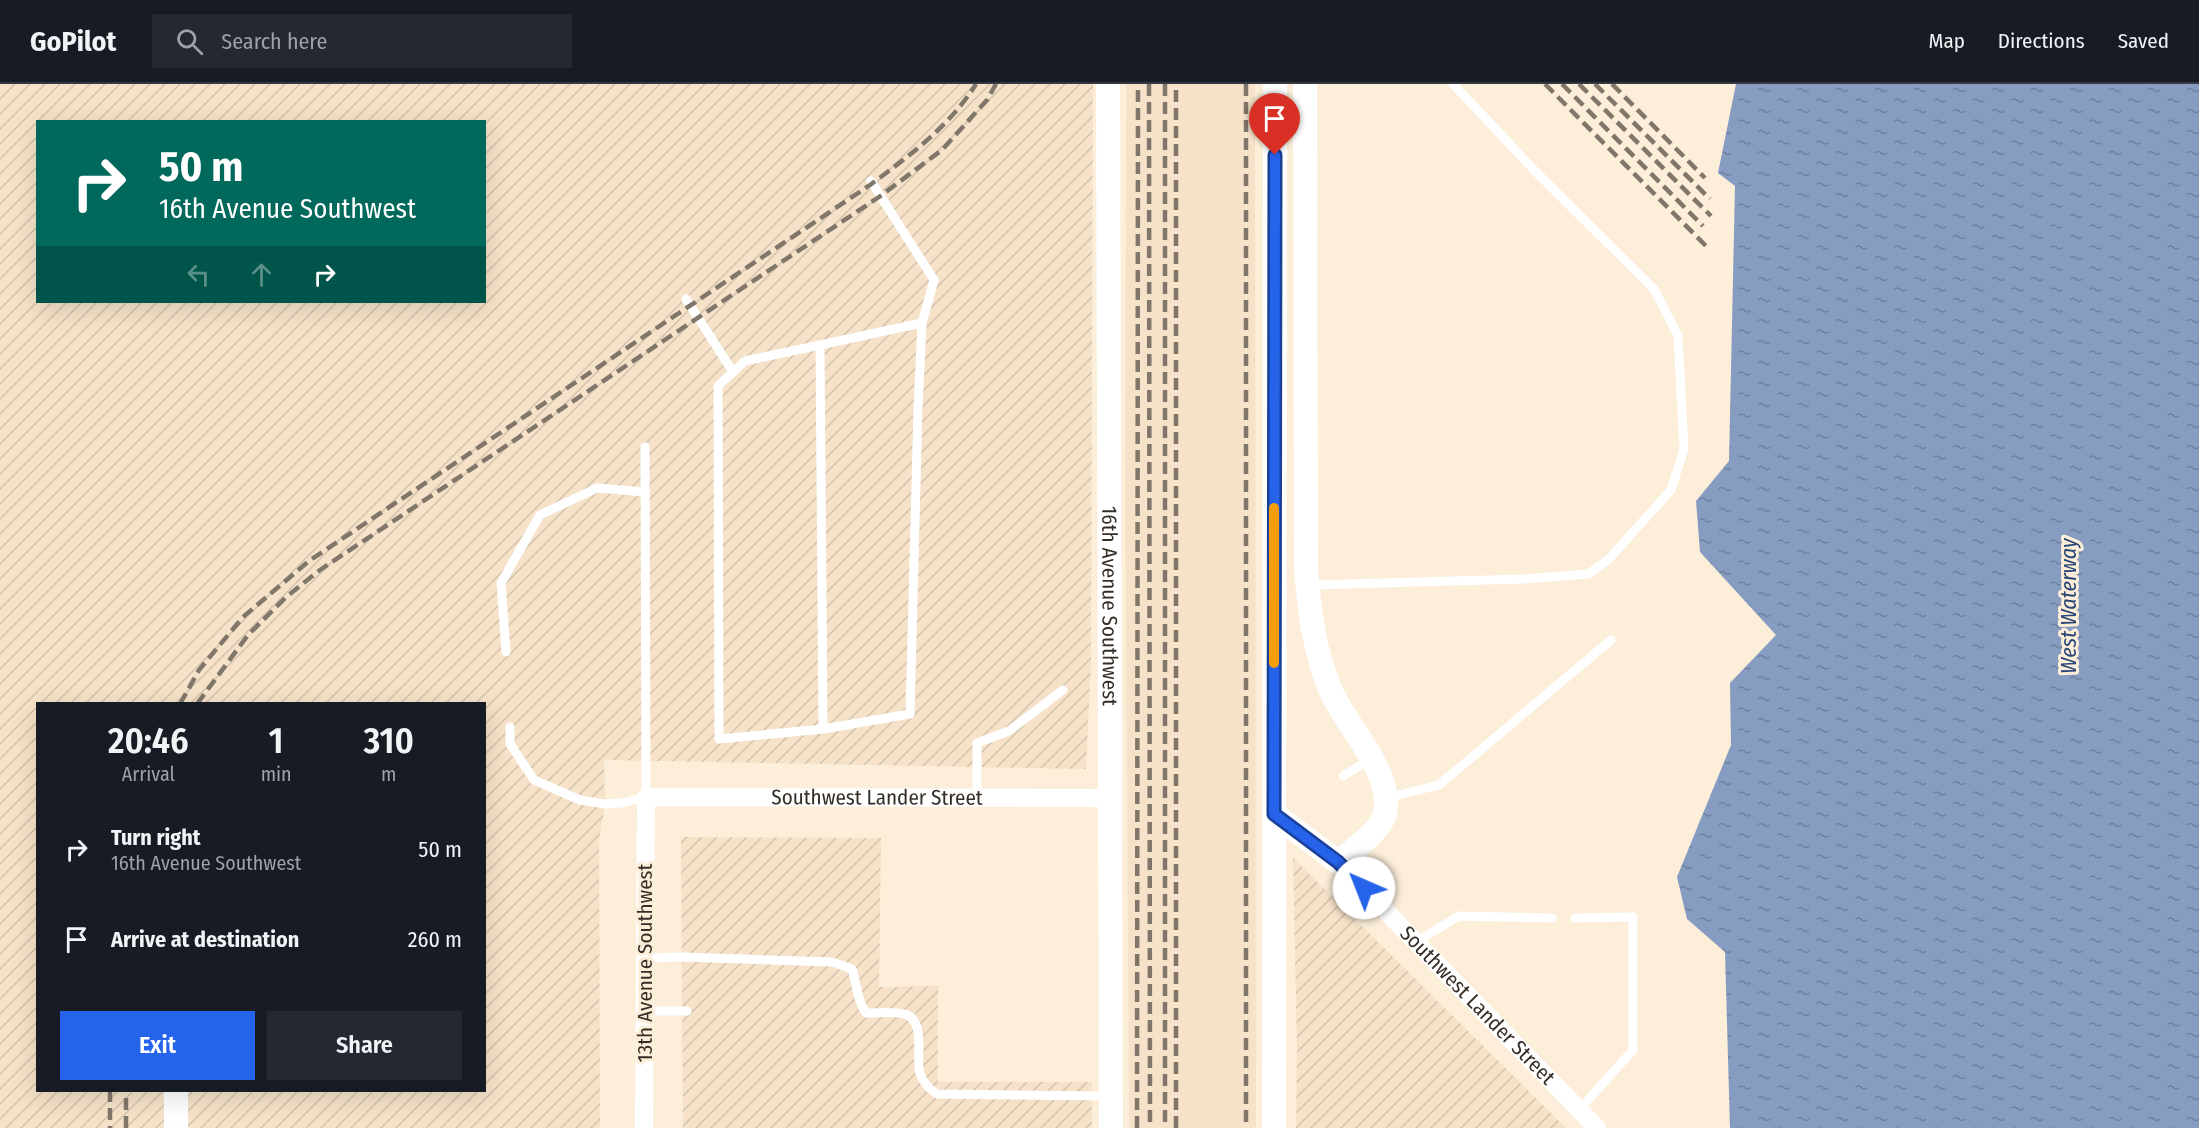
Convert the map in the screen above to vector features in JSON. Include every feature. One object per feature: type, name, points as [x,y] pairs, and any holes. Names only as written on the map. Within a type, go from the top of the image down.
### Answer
[{"type":"street","name":"16th Avenue Southwest","points":[[1108,84],[1111,1128]]},
{"type":"street","points":[[1274,1128],[1275,84]]},
{"type":"street","points":[[1305,84],[1307,585],[1317,651],[1331,691],[1381,774],[1386,798],[1385,816],[1376,829],[1338,862]]},
{"type":"street","name":"Southwest Lander Street","points":[[646,797],[1110,798]]},
{"type":"street","name":"13th Avenue Southwest","points":[[644,1128],[646,797]]},
{"type":"street","name":"Southwest Lander Street","points":[[1274,814],[1338,862],[1597,1128]]},
{"type":"street","points":[[176,1092],[176,1128]]},
{"type":"lane","points":[[1307,585],[1524,579],[1588,574],[1608,560],[1671,490],[1684,449],[1678,336],[1654,289],[1536,172],[1453,84]]},
{"type":"lane","points":[[871,181],[934,280],[922,323],[910,714],[823,729],[719,739],[718,386],[745,361],[922,323]]},
{"type":"lane","points":[[686,299],[733,372]]},
{"type":"lane","points":[[820,345],[823,729]]},
{"type":"lane","points":[[510,728],[510,744],[534,780],[580,800],[605,804],[622,803],[646,797],[645,447]]},
{"type":"lane","points":[[506,652],[501,583],[540,515],[597,488],[645,492]]},
{"type":"lane","points":[[1386,798],[1439,785],[1611,640]]},
{"type":"lane","points":[[977,799],[977,743],[1009,731],[1063,690]]},
{"type":"lane","points":[[1342,776],[1371,759]]},
{"type":"lane","points":[[1416,942],[1459,916],[1552,918]]},
{"type":"lane","points":[[1575,918],[1633,917],[1633,1050],[1580,1110]]},
{"type":"lane","points":[[645,957],[832,962],[852,969],[858,988],[859,1004],[866,1013],[906,1014],[915,1021],[919,1040],[919,1072],[927,1088],[937,1094],[1111,1096]]},
{"type":"lane","points":[[645,1011],[687,1011]]},
{"type":"shaded area","points":[[0,84],[1093,84],[1091,661],[1086,769],[604,760],[605,804],[599,841],[600,1128],[0,1128]]},
{"type":"shaded area","points":[[1126,84],[1255,84],[1256,1128],[1129,1128],[1125,445]]},
{"type":"shaded area","points":[[681,837],[881,838],[879,987],[938,986],[938,1082],[1092,1082],[1092,1128],[683,1128]]},
{"type":"shaded area","points":[[1293,858],[1566,1128],[1296,1128],[1297,1046]]},
{"type":"water","name":"West Waterway","points":[[1736,84],[2199,84],[2199,1128],[1730,1128],[1725,952],[1687,919],[1677,877],[1731,745],[1730,683],[1776,635],[1700,552],[1696,501],[1729,461],[1735,186],[1718,173]]},
{"type":"railway","points":[[181,702],[199,670],[243,617],[309,561],[870,185],[941,127],[976,84]]},
{"type":"railway","points":[[198,702],[248,635],[285,598],[320,570],[879,197],[942,150],[987,100],[996,84]]},
{"type":"railway","points":[[1137,1128],[1138,84]]},
{"type":"railway","points":[[1149,84],[1150,1128]]},
{"type":"railway","points":[[1165,84],[1165,1128]]},
{"type":"railway","points":[[1176,84],[1176,1128]]},
{"type":"railway","points":[[1246,84],[1246,1128]]},
{"type":"railway","points":[[1545,84],[1707,247]]},
{"type":"railway","points":[[1562,84],[1703,226]]},
{"type":"railway","points":[[1579,84],[1711,216]]},
{"type":"railway","points":[[1595,84],[1710,199]]},
{"type":"railway","points":[[1612,84],[1705,178]]},
{"type":"railway","points":[[110,1092],[110,1128]]},
{"type":"railway","points":[[126,1092],[126,1128]]},
{"type":"slow traffic","points":[[1274,508],[1274,663]]},
{"type":"route","points":[[1275,155],[1274,814],[1338,862],[1364,888]]}]
